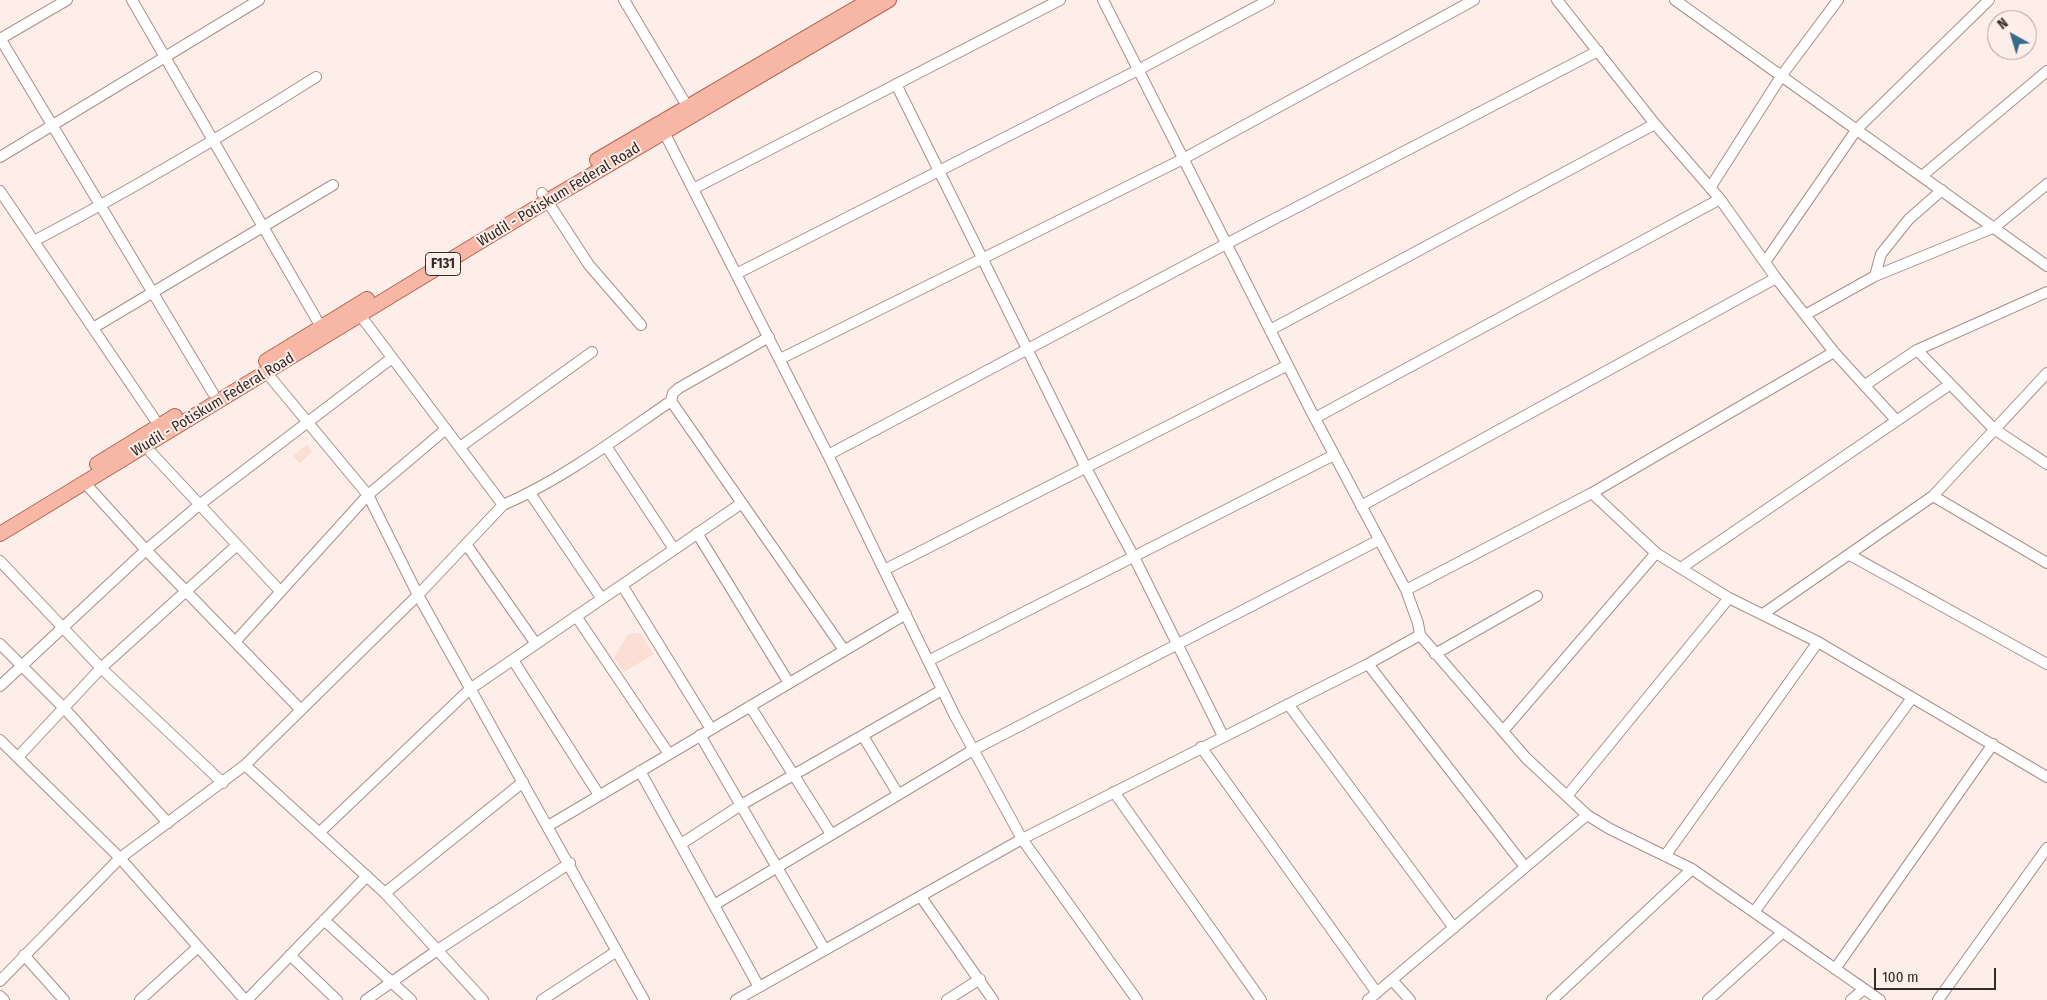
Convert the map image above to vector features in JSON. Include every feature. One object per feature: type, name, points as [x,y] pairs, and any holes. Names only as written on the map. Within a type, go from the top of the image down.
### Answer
[{"type":"main road","name":"Wudil - Potiskum Federal Road","points":[[0,523],[162,429],[266,372],[360,315],[545,197],[664,132],[690,112],[870,0]]},
{"type":"main road","name":"Wudil - Potiskum Federal Road","points":[[0,534],[145,446],[162,429],[213,394],[321,327],[690,112],[890,0]]},
{"type":"street","points":[[67,0],[0,39],[213,394]]},
{"type":"street","points":[[132,0],[321,327]]},
{"type":"street","points":[[0,157],[53,127],[164,56],[259,0]]},
{"type":"street","points":[[624,0],[690,112]]},
{"type":"street","points":[[693,189],[1060,0]]},
{"type":"street","points":[[1103,0],[1334,455],[1406,590],[1418,623],[1420,636],[1526,758],[1587,814],[1610,829],[1692,869],[1880,1000]]},
{"type":"street","points":[[736,274],[1138,70],[1269,0]]},
{"type":"street","points":[[780,359],[1184,159],[1474,0]]},
{"type":"street","points":[[1557,0],[1654,124],[1720,199],[1776,278],[1834,352],[1896,420]]},
{"type":"street","points":[[1675,0],[2047,266]]},
{"type":"street","points":[[1710,188],[1782,75],[1838,0]]},
{"type":"street","points":[[1765,262],[1857,129],[1988,0]]},
{"type":"street","points":[[828,454],[1226,244],[1598,51]]},
{"type":"street","points":[[1922,176],[2047,71]]},
{"type":"street","points":[[34,241],[214,142],[316,77]]},
{"type":"street","points":[[896,84],[1086,468],[1134,557],[1223,736]]},
{"type":"street","points":[[1270,330],[1654,124]]},
{"type":"street","points":[[664,132],[828,454],[973,750],[1022,839],[1137,1000]]},
{"type":"street","points":[[1806,316],[1875,276],[1995,227],[2047,184]]},
{"type":"street","points":[[93,328],[333,185]]},
{"type":"street","points":[[1875,276],[1882,254],[1908,219],[1942,190]]},
{"type":"street","points":[[0,191],[162,429]]},
{"type":"street","points":[[545,197],[589,265],[641,325]]},
{"type":"street","points":[[1315,418],[1720,199]]},
{"type":"street","points":[[1361,506],[1776,278]]},
{"type":"street","points":[[1865,385],[1917,350],[2047,292]]},
{"type":"street","points":[[360,315],[503,505]]},
{"type":"street","points":[[0,981],[120,858],[246,765],[418,595],[503,505],[530,493],[606,446],[671,401],[673,393],[679,388],[769,337]]},
{"type":"street","points":[[1917,350],[1994,429],[2047,464]]},
{"type":"street","points":[[460,446],[592,352]]},
{"type":"street","points":[[1406,590],[1592,493],[1834,352]]},
{"type":"street","points":[[0,686],[146,550],[199,505],[392,358]]},
{"type":"street","points":[[884,570],[1288,365]]},
{"type":"street","points":[[266,372],[310,422],[368,495],[418,595],[570,863],[644,1000]]},
{"type":"street","points":[[1763,614],[1933,496],[2047,373]]},
{"type":"street","points":[[1681,568],[1949,384]]},
{"type":"street","points":[[671,401],[844,650]]},
{"type":"street","points":[[235,642],[368,495],[446,429]]},
{"type":"street","points":[[145,446],[236,546],[280,591]]},
{"type":"street","points":[[606,446],[674,549]]},
{"type":"street","points":[[928,661],[1334,455]]},
{"type":"street","points":[[84,482],[186,592],[302,710]]},
{"type":"street","points":[[530,493],[602,599]]},
{"type":"street","points":[[1592,493],[1656,552],[1729,598],[1818,642],[2047,777]]},
{"type":"street","points":[[1933,496],[2047,563]]},
{"type":"street","points":[[320,832],[470,689],[742,503]]},
{"type":"street","points":[[697,533],[790,683]]},
{"type":"street","points":[[714,905],[776,866],[973,750],[1379,540]]},
{"type":"street","points":[[466,544],[536,644]]},
{"type":"street","points":[[18,758],[101,668],[236,546]]},
{"type":"street","points":[[1503,731],[1656,552]]},
{"type":"street","points":[[1850,555],[2047,664]]},
{"type":"street","points":[[0,561],[101,668],[223,783]]},
{"type":"street","points":[[622,585],[711,729]]},
{"type":"street","points":[[1435,654],[1537,596]]},
{"type":"street","points":[[1567,796],[1729,598]]},
{"type":"street","points":[[548,826],[906,614]]},
{"type":"street","points":[[576,616],[669,754]]},
{"type":"street","points":[[736,1000],[1022,839],[1420,636]]},
{"type":"street","points":[[1664,856],[1818,642]]},
{"type":"street","points":[[0,644],[64,708],[168,823]]},
{"type":"street","points":[[513,660],[599,795]]},
{"type":"street","points":[[1368,664],[1525,867]]},
{"type":"street","points":[[681,844],[741,805],[942,690]]},
{"type":"street","points":[[1754,912],[1912,698]]},
{"type":"street","points":[[1288,704],[1454,928]]},
{"type":"street","points":[[750,706],[831,834]]},
{"type":"street","points":[[700,736],[825,950]]},
{"type":"street","points":[[863,736],[898,794]]},
{"type":"street","points":[[0,740],[120,858],[246,1000],[367,876]]},
{"type":"street","points":[[1836,969],[1993,744]]},
{"type":"street","points":[[1201,747],[1377,993]]},
{"type":"street","points":[[246,765],[385,893],[439,949],[483,1000]]},
{"type":"street","points":[[640,771],[759,987]]},
{"type":"street","points":[[385,893],[523,782]]},
{"type":"street","points":[[1114,792],[1261,1000]]},
{"type":"street","points":[[1368,1000],[1587,814]]},
{"type":"street","points":[[1938,1000],[2047,848]]},
{"type":"street","points":[[366,1000],[439,949],[570,863]]},
{"type":"street","points":[[1552,1000],[1692,869]]},
{"type":"street","points":[[921,897],[993,1000]]},
{"type":"street","points":[[324,920],[411,1000]]},
{"type":"street","points":[[1708,1000],[1783,932]]},
{"type":"street","points":[[140,1000],[198,947]]},
{"type":"street","points":[[542,1000],[617,951]]},
{"type":"street","points":[[24,955],[64,1000]]},
{"type":"street","points":[[290,955],[337,1000]]},
{"type":"street","points":[[946,1000],[980,979]]},
{"type":"street","points":[[1392,980],[1410,1000]]},
{"type":"street","points":[[1851,1000],[1864,988]]},
{"type":"street","points":[[0,996],[4,1000]]},
{"type":"shaded area","points":[[307,444],[312,452],[300,463],[293,456]]},
{"type":"shaded area","points":[[640,633],[654,654],[624,672],[614,658],[628,634]]}]
